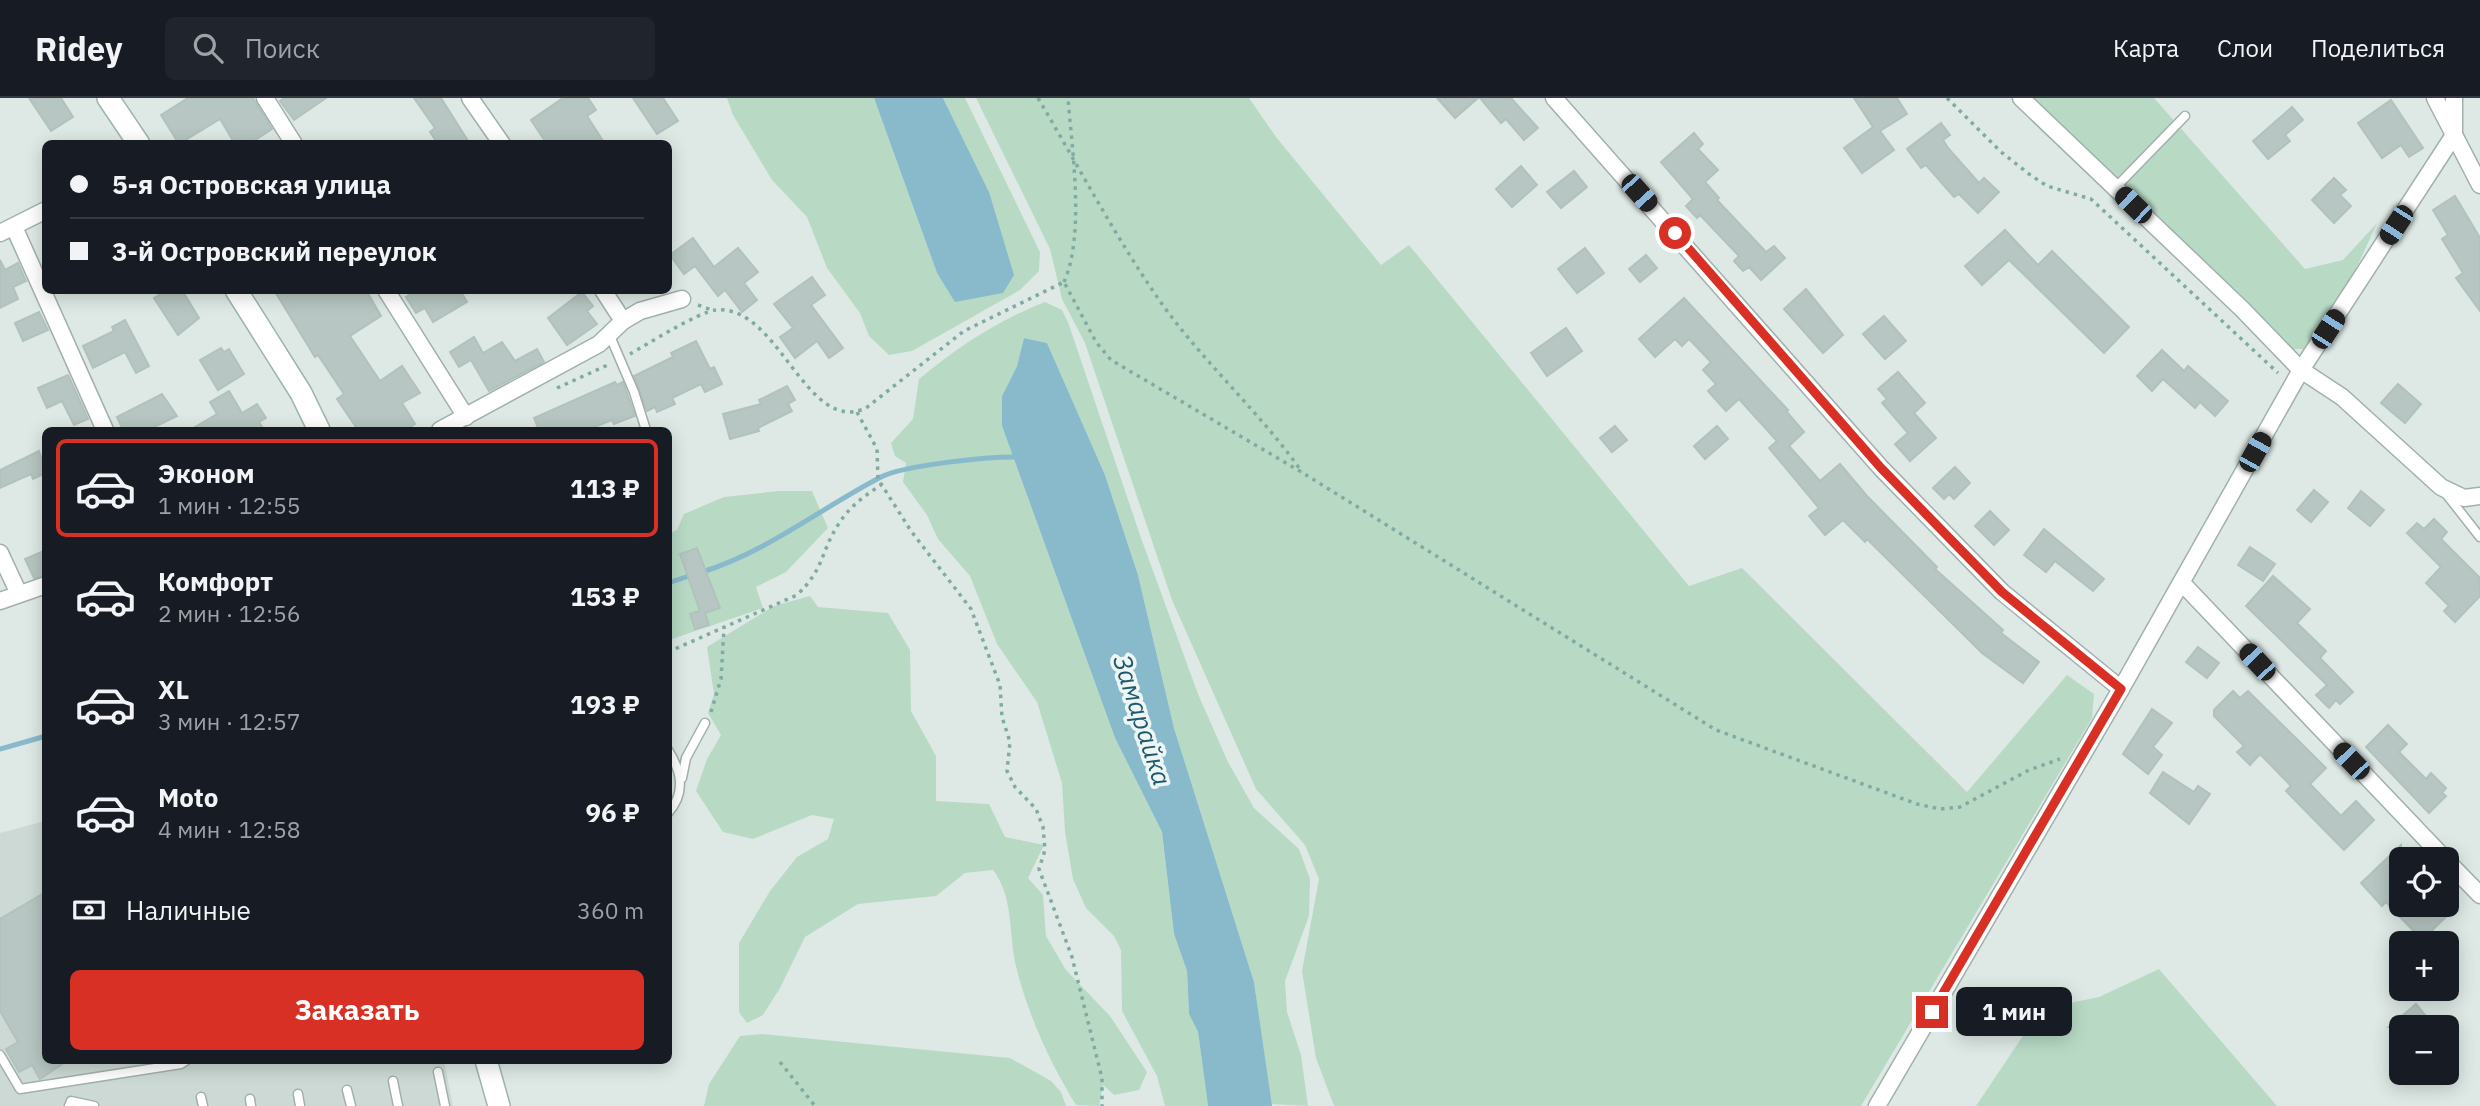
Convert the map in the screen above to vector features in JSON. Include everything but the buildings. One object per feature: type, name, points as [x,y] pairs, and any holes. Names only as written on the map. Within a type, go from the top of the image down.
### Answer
[{"type":"street","points":[[108,98],[136,140]]},
{"type":"street","points":[[265,98],[291,140]]},
{"type":"street","points":[[470,98],[499,140]]},
{"type":"street","points":[[1554,98],[1881,468],[2002,592],[2121,689]]},
{"type":"street","points":[[2022,98],[2242,309],[2301,370],[2342,397],[2441,487],[2464,498],[2480,495]]},
{"type":"street","points":[[2435,98],[2480,185]]},
{"type":"street","points":[[1877,1106],[2121,689],[2301,370],[2454,135],[2454,98]]},
{"type":"street","points":[[42,212],[7,230],[104,427]]},
{"type":"street","points":[[239,294],[301,393],[318,427]]},
{"type":"street","points":[[389,294],[466,417]]},
{"type":"street","points":[[606,294],[623,321]]},
{"type":"street","points":[[446,427],[610,336],[623,321],[640,311],[682,299]]},
{"type":"street","points":[[0,553],[19,594]]},
{"type":"street","points":[[2182,583],[2434,847]]},
{"type":"street","points":[[0,601],[42,586]]},
{"type":"street","points":[[2459,873],[2480,895]]},
{"type":"street","points":[[487,1064],[499,1106]]},
{"type":"lane","points":[[2115,188],[2185,116]]},
{"type":"lane","points":[[610,336],[622,359],[645,427]]},
{"type":"lane","points":[[2441,487],[2480,537]]},
{"type":"lane","points":[[672,809],[679,801],[685,758],[705,723]]},
{"type":"lane","points":[[672,756],[677,764],[681,785]]},
{"type":"lane","points":[[0,1055],[20,1089],[170,1064]]},
{"type":"lane","points":[[0,1074],[10,1072]]},
{"type":"lane","points":[[439,1072],[445,1106]]},
{"type":"lane","points":[[393,1081],[397,1106]]},
{"type":"lane","points":[[347,1090],[351,1106]]},
{"type":"lane","points":[[298,1094],[300,1106]]},
{"type":"lane","points":[[69,1106],[71,1101],[94,1106]]},
{"type":"path","points":[[1038,98],[1154,292],[1221,378],[1271,428],[1303,473]]},
{"type":"path","points":[[551,391],[622,359],[712,310],[726,310],[743,314],[756,323],[813,392],[839,411],[852,414],[858,412],[964,331],[1063,282],[1071,266],[1075,235],[1068,98]]},
{"type":"path","points":[[1947,98],[2001,152],[2029,174],[2047,186],[2091,199],[2292,387]]},
{"type":"path","points":[[1063,282],[1096,342],[1111,360],[1303,473],[1716,730],[1821,770],[1940,809],[1960,807],[2029,770],[2083,751]]},
{"type":"path","points":[[858,412],[877,449],[876,471],[881,485],[911,531],[971,609],[1000,685],[1002,717],[1010,743],[1007,771],[1015,787],[1036,809],[1043,827],[1045,850],[1039,869],[1072,957],[1102,1078],[1102,1106]]},
{"type":"path","points":[[672,650],[797,595],[813,581],[836,528],[849,509],[881,485]]},
{"type":"path","points":[[705,723],[719,690],[724,628]]},
{"type":"path","points":[[780,1062],[815,1106]]},
{"type":"shaded area","points":[[42,822],[42,1064],[445,1064],[453,1106],[0,1106],[0,833]]},
{"type":"green space","points":[[727,98],[874,98],[937,273],[989,192],[943,98],[965,98],[1040,252],[1039,271],[1020,290],[912,351],[889,355],[869,336],[860,313],[827,268],[807,217],[772,180],[733,115]]},
{"type":"green space","points":[[976,98],[1249,98],[1276,137],[1381,265],[1409,245],[1689,586],[1742,568],[1967,792],[2067,675],[2094,694],[2092,718],[1861,1106],[1334,1106],[1316,1058],[1302,971],[1319,879],[1305,845],[1256,789],[1172,600],[1085,343],[1062,299],[1050,249]]},
{"type":"green space","points":[[2032,98],[2154,98],[2305,269],[2343,260],[2377,223],[2336,305],[2304,349],[2291,349]]},
{"type":"green space","points":[[1045,302],[1062,310],[1068,322],[1141,538],[1198,694],[1228,762],[1254,808],[1299,849],[1310,879],[1309,916],[1285,981],[1287,1012],[1301,1055],[1308,1106],[1271,1104],[1254,982],[1174,728],[1138,575],[1105,475],[1047,343],[1024,338],[1017,366],[1002,396],[1002,426],[1115,738],[1162,832],[1174,934],[1187,971],[1189,1014],[1198,1032],[1208,1106],[1165,1106],[1157,1076],[1122,1011],[1121,950],[1114,936],[1086,908],[1073,879],[1065,832],[1062,783],[1037,702],[997,644],[970,576],[938,539],[927,515],[903,482],[906,463],[895,456],[891,443],[913,419],[919,379],[979,335]]},
{"type":"green space","points":[[779,491],[812,491],[828,528],[786,572],[756,587],[763,608],[672,639],[672,532],[677,530],[684,514],[724,497]]},
{"type":"green space","points":[[810,596],[818,607],[888,613],[910,650],[911,711],[936,756],[936,801],[989,804],[1005,837],[1044,845],[1028,878],[1043,895],[1046,936],[1066,970],[1110,1016],[1147,1072],[1139,1090],[1114,1095],[1103,1085],[1099,1106],[1076,1105],[1032,1018],[1015,962],[1007,902],[993,870],[965,873],[936,896],[858,904],[805,937],[780,988],[763,1015],[747,1023],[739,1012],[739,943],[770,891],[797,857],[828,839],[834,819],[812,815],[753,839],[723,832],[696,791],[707,759],[721,735],[708,713],[714,694],[707,647],[774,606]]},
{"type":"green space","points":[[2159,969],[2277,1106],[1976,1106],[2041,1009],[2099,997]]},
{"type":"green space","points":[[762,1034],[1010,1058],[1051,1081],[1061,1092],[1066,1106],[704,1106],[709,1084],[740,1036]]},
{"type":"water","points":[[874,98],[943,98],[989,192],[1014,275],[1003,293],[955,302],[937,273]]},
{"type":"water","name":"Замарайка","points":[[1024,338],[1047,343],[1105,475],[1138,575],[1174,728],[1254,982],[1272,1106],[1208,1106],[1198,1032],[1189,1014],[1187,971],[1174,934],[1162,832],[1115,738],[1002,426],[1002,396],[1017,366]]},
{"type":"waterway","points":[[702,572],[749,553],[859,489],[892,473],[949,462],[1019,457]]},
{"type":"waterway","points":[[672,582],[692,575]]},
{"type":"waterway","points":[[0,749],[42,737]]},
{"type":"route","points":[[1675,233],[1881,468],[2002,592],[2121,689],[1932,1012]]}]
